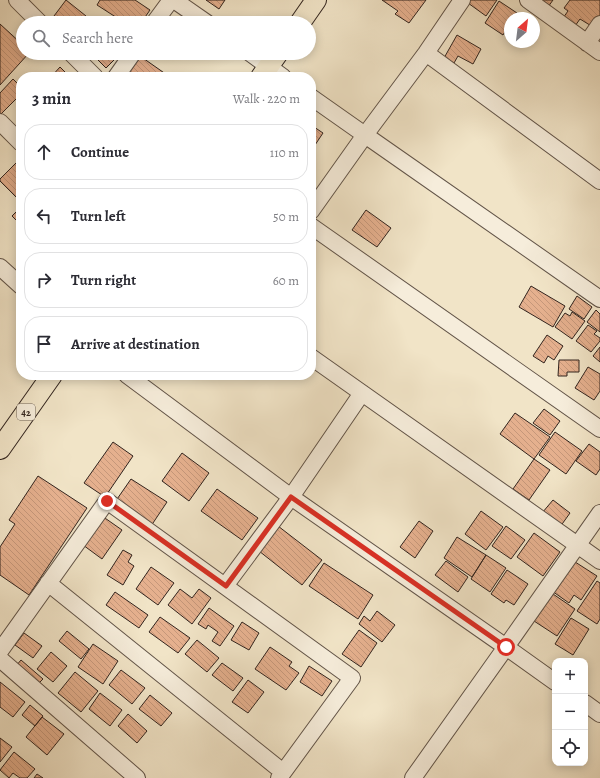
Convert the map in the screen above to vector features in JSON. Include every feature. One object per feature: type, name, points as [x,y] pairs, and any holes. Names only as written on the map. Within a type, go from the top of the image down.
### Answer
[{"type":"main road","points":[[305,16],[316,0]]},
{"type":"main road","name":"42","points":[[0,449],[48,380]]},
{"type":"street","points":[[17,0],[33,16]]},
{"type":"street","points":[[159,16],[170,0]]},
{"type":"street","points":[[174,0],[197,16]]},
{"type":"street","points":[[316,204],[426,53],[462,0]]},
{"type":"street","points":[[528,0],[600,52]]},
{"type":"street","points":[[587,43],[600,24]]},
{"type":"street","points":[[426,53],[600,181]]},
{"type":"street","points":[[78,60],[90,72]]},
{"type":"street","points":[[120,72],[128,60]]},
{"type":"street","points":[[261,60],[273,68]]},
{"type":"street","points":[[316,101],[600,299]]},
{"type":"street","points":[[0,122],[16,138]]},
{"type":"street","points":[[316,230],[600,429]]},
{"type":"street","points":[[0,267],[16,281]]},
{"type":"street","points":[[316,361],[600,561]]},
{"type":"street","points":[[134,380],[291,497],[552,680]]},
{"type":"street","points":[[226,586],[291,497],[362,393]]},
{"type":"street","points":[[0,651],[48,583],[107,501],[352,678],[281,775],[48,583]]},
{"type":"street","points":[[413,778],[600,512]]},
{"type":"street","points":[[0,659],[137,778]]},
{"type":"street","points":[[588,705],[600,714]]},
{"type":"building","points":[[66,0],[86,16],[54,16]]},
{"type":"building","points":[[100,0],[135,0],[150,10],[146,16],[114,16],[97,5]]},
{"type":"building","points":[[206,0],[225,0],[219,9]]},
{"type":"building","points":[[382,0],[426,0],[409,23],[395,14],[398,11]]},
{"type":"building","points":[[470,0],[497,0],[486,16],[468,3]]},
{"type":"building","points":[[539,0],[553,0],[548,7]]},
{"type":"building","points":[[570,0],[600,0],[600,15],[593,27],[580,19],[575,26],[563,18],[568,11],[564,8]]},
{"type":"building","points":[[499,1],[516,12],[504,12],[503,35],[485,23]]},
{"type":"building","points":[[0,24],[16,39],[16,60],[23,60],[0,85]]},
{"type":"building","points":[[457,35],[481,49],[473,64],[458,56],[454,63],[444,58]]},
{"type":"building","points":[[98,60],[114,60],[106,68]]},
{"type":"building","points":[[137,60],[146,60],[163,72],[129,72]]},
{"type":"building","points":[[60,67],[65,72],[56,72]]},
{"type":"building","points":[[13,79],[16,82],[16,99],[0,115],[0,93]]},
{"type":"building","points":[[316,128],[323,133],[316,144]]},
{"type":"building","points":[[16,163],[16,197],[0,181],[0,179]]},
{"type":"building","points":[[366,210],[391,228],[377,247],[352,230]]},
{"type":"building","points":[[16,212],[16,220],[12,216]]},
{"type":"building","points":[[531,286],[565,306],[553,327],[519,307]]},
{"type":"building","points":[[577,296],[592,307],[584,319],[569,309]]},
{"type":"building","points":[[596,310],[600,314],[600,332],[587,322]]},
{"type":"building","points":[[572,312],[585,321],[572,339],[555,327],[565,313],[570,316]]},
{"type":"building","points":[[588,325],[597,331],[594,334],[600,338],[600,341],[591,352],[576,341]]},
{"type":"building","points":[[547,335],[563,346],[554,360],[548,356],[544,363],[533,356]]},
{"type":"building","points":[[600,347],[600,362],[593,356]]},
{"type":"building","points":[[559,360],[579,360],[579,372],[567,372],[567,376],[558,376]]},
{"type":"building","points":[[588,367],[600,374],[600,391],[594,400],[575,388]]},
{"type":"building","points":[[544,409],[560,421],[550,435],[533,423]]},
{"type":"building","points":[[515,413],[550,437],[534,459],[500,434]]},
{"type":"building","points":[[555,432],[582,451],[566,474],[539,455]]},
{"type":"building","points":[[113,442],[133,456],[105,497],[84,483]]},
{"type":"building","points":[[589,444],[600,452],[600,469],[596,475],[576,461]]},
{"type":"building","points":[[182,453],[209,473],[189,501],[162,481]]},
{"type":"building","points":[[534,459],[550,470],[529,500],[513,489]]},
{"type":"building","points":[[38,476],[87,508],[29,595],[0,575],[0,547],[15,524],[9,520]]},
{"type":"building","points":[[131,479],[167,502],[151,526],[115,502]]},
{"type":"building","points":[[217,489],[258,518],[242,540],[201,511]]},
{"type":"building","points":[[553,500],[570,513],[560,527],[542,513]]},
{"type":"building","points":[[481,511],[503,527],[486,550],[465,534]]},
{"type":"building","points":[[102,516],[122,530],[102,559],[83,545]]},
{"type":"building","points":[[419,521],[433,531],[415,558],[400,547]]},
{"type":"building","points":[[278,526],[322,560],[302,585],[259,551]]},
{"type":"building","points":[[506,526],[525,540],[511,559],[492,546]]},
{"type":"building","points":[[534,533],[560,552],[543,576],[517,557]]},
{"type":"building","points":[[457,537],[486,555],[472,577],[444,558]]},
{"type":"building","points":[[123,550],[132,555],[128,562],[134,566],[123,585],[107,575]]},
{"type":"building","points":[[486,555],[506,568],[490,592],[471,579]]},
{"type":"building","points":[[572,560],[597,576],[581,600],[574,595],[569,603],[552,591]]},
{"type":"building","points":[[446,561],[468,577],[458,592],[435,575]]},
{"type":"building","points":[[324,563],[373,595],[358,619],[309,586]]},
{"type":"building","points":[[151,567],[174,583],[158,605],[136,589]]},
{"type":"building","points":[[507,570],[528,584],[514,605],[506,600],[504,603],[491,594]]},
{"type":"building","points":[[597,581],[600,583],[600,619],[597,624],[577,611]]},
{"type":"building","points":[[180,589],[192,598],[199,589],[211,598],[192,624],[168,605]]},
{"type":"building","points":[[115,592],[148,615],[139,628],[106,605]]},
{"type":"building","points":[[553,594],[575,609],[557,636],[534,621]]},
{"type":"building","points":[[209,608],[234,626],[220,646],[212,641],[218,632],[208,625],[206,629],[198,624]]},
{"type":"building","points":[[377,611],[395,625],[382,642],[359,624],[364,616],[370,621]]},
{"type":"building","points":[[160,617],[190,638],[178,653],[149,632]]},
{"type":"building","points":[[571,618],[589,629],[573,655],[555,644]]},
{"type":"building","points":[[242,622],[259,633],[249,650],[231,640]]},
{"type":"building","points":[[359,630],[377,643],[361,667],[342,654]]},
{"type":"building","points":[[67,631],[89,649],[81,659],[59,641]]},
{"type":"building","points":[[24,633],[42,646],[33,658],[15,645]]},
{"type":"building","points":[[197,640],[219,658],[207,672],[185,654]]},
{"type":"building","points":[[93,644],[118,661],[103,684],[78,667]]},
{"type":"building","points":[[270,647],[292,662],[289,666],[299,673],[286,690],[255,669]]},
{"type":"building","points":[[51,652],[67,666],[53,682],[37,669]]},
{"type":"building","points":[[21,660],[43,679],[38,684],[16,666]]},
{"type":"building","points":[[222,663],[243,678],[233,691],[212,675]]},
{"type":"building","points":[[309,666],[332,681],[322,696],[300,682]]},
{"type":"building","points":[[121,670],[145,688],[132,704],[109,685]]},
{"type":"building","points":[[75,672],[98,691],[81,712],[58,693]]},
{"type":"building","points":[[248,680],[264,692],[248,713],[232,702]]},
{"type":"building","points":[[0,682],[25,702],[13,717],[0,707]]},
{"type":"building","points":[[100,693],[122,710],[110,726],[89,709]]},
{"type":"building","points":[[150,695],[172,713],[161,726],[139,709]]},
{"type":"building","points":[[30,705],[43,716],[35,726],[22,715]]},
{"type":"building","points":[[128,714],[147,731],[137,743],[118,726]]},
{"type":"building","points":[[42,717],[64,734],[47,755],[26,737]]},
{"type":"building","points":[[0,738],[12,747],[0,762]]},
{"type":"building","points":[[14,752],[35,769],[27,778],[20,778],[13,773],[9,778],[0,770]]},
{"type":"building","points":[[37,774],[43,778],[34,778]]},
{"type":"route","points":[[107,501],[226,586],[291,497],[506,647]]}]
